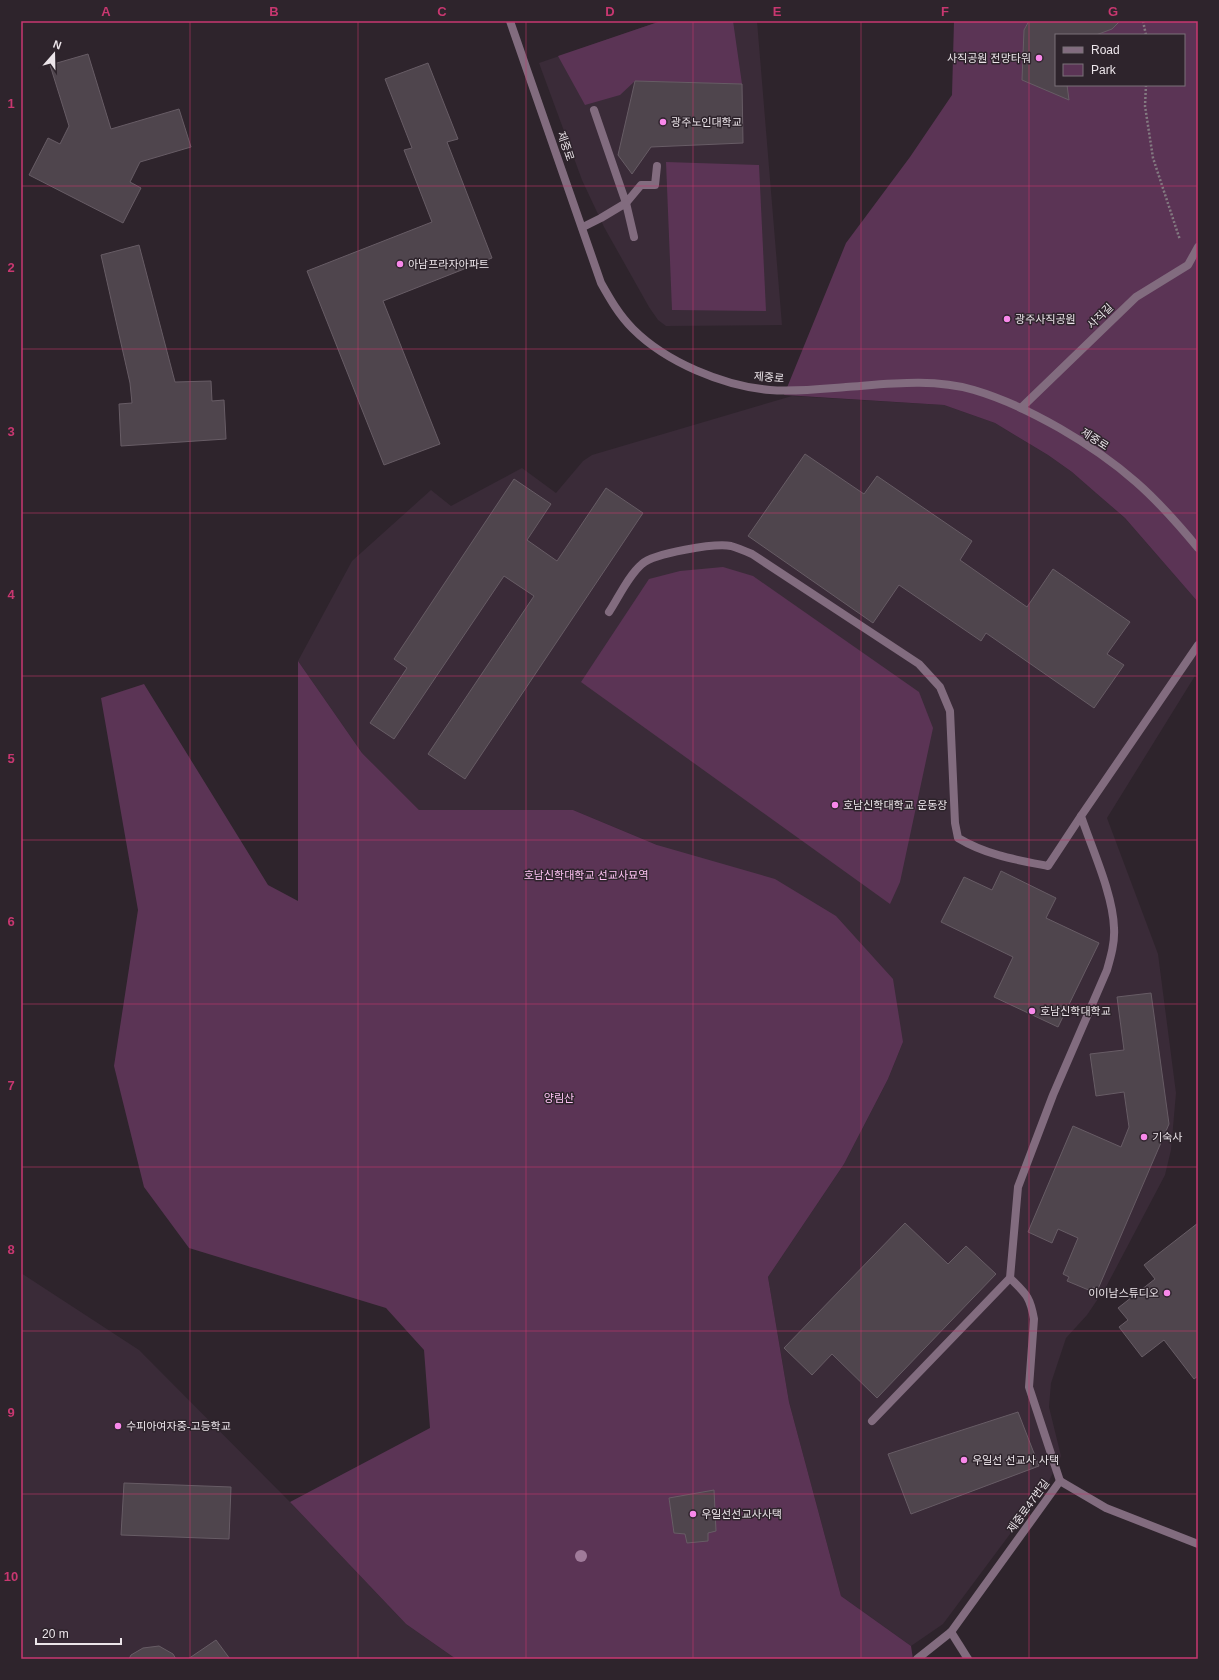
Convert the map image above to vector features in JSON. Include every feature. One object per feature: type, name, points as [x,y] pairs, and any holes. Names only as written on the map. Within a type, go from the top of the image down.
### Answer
[{"type":"street","name":"제중로","points":[[510,21],[583,227],[601,283],[615,308],[633,329],[659,350],[693,368],[729,383],[770,390],[814,390],[935,383],[973,390],[1021,408],[1080,441],[1119,468],[1137,483],[1198,548]]},
{"type":"street","points":[[594,110],[626,203],[634,237]]},
{"type":"street","points":[[583,227],[626,203],[641,186],[655,185],[657,166]]},
{"type":"street","name":"사직길","points":[[1021,408],[1136,297],[1188,265],[1198,247]]},
{"type":"street","points":[[609,612],[636,571],[643,563],[656,557],[713,545],[731,546],[752,554],[919,664],[940,687],[950,711],[955,823],[958,838],[973,847],[1004,857],[1048,866],[1198,645]]},
{"type":"street","points":[[872,1421],[1010,1278],[1018,1187],[1053,1095],[1112,954],[1114,928],[1109,899],[1081,816]]},
{"type":"street","points":[[1010,1278],[1027,1294],[1032,1308],[1034,1319],[1029,1387],[1060,1481]]},
{"type":"street","name":"제중로47번길","points":[[917,1659],[951,1632],[1060,1481],[1106,1508],[1198,1544]]},
{"type":"street","points":[[951,1632],[968,1659]]},
{"type":"path","points":[[1142,21],[1146,34]]},
{"type":"path","points":[[1146,86],[1145,106],[1153,158],[1188,265]]},
{"type":"shaded area","name":"광주노인대학교","points":[[661,21],[757,21],[782,325],[666,326],[658,320],[649,307],[604,227],[582,180],[539,63]]},
{"type":"shaded area","name":"호남신학대학교","points":[[792,396],[944,405],[995,423],[1048,455],[1072,472],[1125,518],[1198,602],[1198,671],[1107,818],[1158,954],[1176,1093],[1171,1150],[1165,1175],[1106,1287],[1087,1315],[1066,1338],[1051,1383],[1049,1407],[1061,1456],[1048,1483],[943,1624],[911,1646],[841,1596],[789,1402],[768,1277],[844,1164],[888,1079],[903,1042],[657,845],[573,810],[419,810],[362,753],[298,661],[352,561],[431,490],[451,506],[522,468],[556,493],[583,461],[592,455]]},
{"type":"shaded area","name":"수피아여자중-고등학교","points":[[21,1273],[139,1350],[290,1502],[406,1624],[456,1659],[21,1659]]},
{"type":"green space","points":[[661,21],[733,21],[742,84],[635,81],[620,95],[585,105],[558,56]]},
{"type":"green space","name":"광주사직공원","points":[[954,21],[1198,21],[1198,602],[1125,518],[1072,472],[1048,455],[995,423],[944,405],[784,395],[846,243],[910,157],[952,95]]},
{"type":"green space","points":[[666,162],[759,165],[766,311],[672,310]]},
{"type":"green space","name":"호남신학대학교 운동장","points":[[723,567],[753,576],[919,692],[933,728],[900,882],[890,904],[581,682],[649,579],[680,571]]},
{"type":"green space","name":"양림산","points":[[298,661],[362,753],[419,810],[573,810],[657,845],[775,879],[836,916],[893,979],[903,1042],[888,1079],[844,1164],[768,1277],[789,1402],[841,1596],[911,1646],[913,1659],[456,1659],[406,1624],[290,1502],[430,1428],[424,1350],[386,1308],[189,1248],[144,1187],[114,1066],[138,910],[101,698],[144,684],[268,885],[298,901]]},
{"type":"building","name":"사직공원 전망타워","points":[[1029,21],[1120,21],[1112,29],[1099,34],[1055,34],[1055,86],[1067,86],[1069,100],[1022,80],[1024,30]]},
{"type":"building","points":[[88,54],[111,129],[179,109],[191,147],[140,162],[130,182],[141,188],[123,223],[29,175],[48,138],[60,144],[69,126],[50,65]]},
{"type":"building","name":"아남프라자아파트","points":[[428,63],[458,139],[447,142],[492,258],[383,301],[440,444],[384,465],[307,271],[432,222],[404,150],[412,148],[385,79]]},
{"type":"building","points":[[635,81],[742,84],[743,143],[651,147],[632,174],[618,155]]},
{"type":"building","points":[[139,245],[175,382],[211,381],[212,401],[224,400],[226,439],[121,446],[119,404],[132,403],[130,383],[101,255]]},
{"type":"building","points":[[805,454],[864,494],[877,476],[972,541],[960,560],[1027,607],[1053,569],[1130,622],[1107,654],[1124,665],[1094,708],[986,633],[981,641],[899,585],[873,623],[748,536]]},
{"type":"building","points":[[514,479],[551,504],[527,540],[557,561],[606,488],[643,513],[465,779],[428,754],[534,596],[504,576],[394,739],[370,723],[407,668],[394,659]]},
{"type":"building","points":[[1001,871],[1056,898],[1046,918],[1099,943],[1058,1027],[994,997],[1013,957],[941,922],[964,877],[992,890]]},
{"type":"building","name":"기숙사","points":[[1151,993],[1169,1124],[1098,1289],[1093,1287],[1091,1291],[1067,1281],[1069,1277],[1063,1274],[1078,1238],[1058,1229],[1052,1243],[1028,1232],[1073,1126],[1121,1147],[1129,1127],[1124,1092],[1096,1096],[1090,1054],[1124,1050],[1117,997]]},
{"type":"building","points":[[905,1223],[948,1264],[966,1246],[996,1274],[877,1398],[832,1354],[812,1375],[784,1348]]},
{"type":"building","name":"이이남스튜디오","points":[[1198,1223],[1198,1376],[1194,1379],[1164,1340],[1142,1357],[1119,1327],[1128,1320],[1118,1308],[1155,1279],[1144,1265]]},
{"type":"building","name":"우일선 선교사 사택","points":[[1018,1412],[1039,1466],[911,1514],[888,1454]]},
{"type":"building","points":[[124,1483],[231,1487],[229,1539],[121,1535]]},
{"type":"building","name":"우일선선교사사택","points":[[714,1490],[716,1531],[708,1533],[708,1541],[687,1543],[685,1534],[674,1533],[669,1498]]},
{"type":"building","points":[[216,1640],[230,1659],[188,1659]]},
{"type":"building","points":[[159,1646],[173,1654],[176,1659],[129,1659],[131,1655],[143,1648]]},
{"type":"place","name":"사직공원 전망타워","points":[[1039,58]]},
{"type":"place","name":"광주노인대학교","points":[[663,122]]},
{"type":"place","name":"아남프라자아파트","points":[[400,264]]},
{"type":"place","name":"광주사직공원","points":[[1007,319]]},
{"type":"place","name":"호남신학대학교 운동장","points":[[835,805]]},
{"type":"place","name":"호남신학대학교","points":[[1032,1011]]},
{"type":"place","name":"기숙사","points":[[1144,1137]]},
{"type":"place","name":"이이남스튜디오","points":[[1167,1293]]},
{"type":"place","name":"수피아여자중-고등학교","points":[[118,1426]]},
{"type":"place","name":"우일선 선교사 사택","points":[[964,1460]]},
{"type":"place","name":"우일선선교사사택","points":[[693,1514]]},
{"type":"park label","name":"호남신학대학교 선교사묘역","points":[[586,875]]}]
